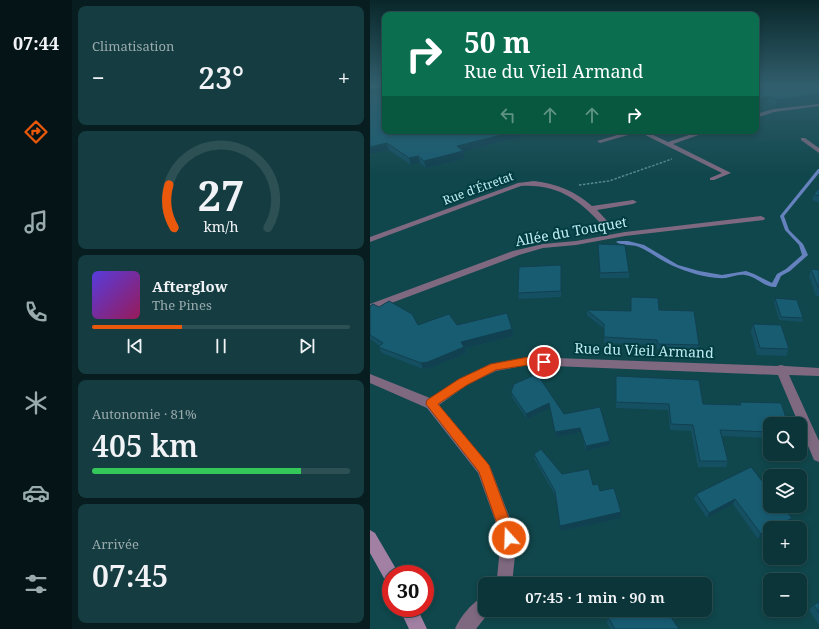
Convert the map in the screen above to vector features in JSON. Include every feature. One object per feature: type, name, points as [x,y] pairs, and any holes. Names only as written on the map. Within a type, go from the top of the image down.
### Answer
[{"type":"main road","points":[[370,538],[386,565]]},
{"type":"main road","points":[[412,617],[418,629]]},
{"type":"street","points":[[600,141],[626,134]]},
{"type":"street","points":[[647,134],[728,173],[712,179]]},
{"type":"street","points":[[667,144],[698,134]]},
{"type":"street","points":[[803,139],[819,151]]},
{"type":"street","name":"Rue d'Étretat","points":[[370,240],[520,184],[544,183],[563,188],[590,208],[608,226]]},
{"type":"street","points":[[590,208],[633,202]]},
{"type":"street","name":"Allée du Touquet","points":[[370,308],[533,248],[576,243],[625,234],[761,218]]},
{"type":"street","name":"Rue du Vieil Armand","points":[[431,404],[463,382],[494,367],[528,361],[781,369],[819,372]]},
{"type":"street","points":[[781,369],[819,456]]},
{"type":"street","points":[[370,378],[431,404],[484,469],[509,538],[505,577]]},
{"type":"street","points":[[464,629],[478,613]]},
{"type":"path","points":[[554,185],[574,186],[609,180],[653,164],[690,154]]},
{"type":"building","points":[[370,115],[382,115],[382,134],[505,134],[457,146],[463,151],[424,161],[418,156],[409,158],[387,143],[370,147]]},
{"type":"building","points":[[819,188],[819,196],[814,194]]},
{"type":"building","points":[[598,244],[625,245],[629,272],[600,273]]},
{"type":"building","points":[[561,265],[561,291],[518,293],[519,267]]},
{"type":"building","points":[[811,269],[819,270],[819,289]]},
{"type":"building","points":[[631,297],[658,298],[659,310],[694,311],[699,345],[658,344],[657,340],[604,337],[604,324],[587,310],[631,311]]},
{"type":"building","points":[[775,298],[797,300],[803,318],[781,317]]},
{"type":"building","points":[[389,301],[412,314],[418,325],[449,314],[457,325],[507,313],[512,329],[461,342],[464,347],[428,362],[421,363],[378,347],[383,343],[370,335],[370,306],[373,304],[379,307]]},
{"type":"building","points":[[753,324],[781,325],[789,349],[760,348]]},
{"type":"building","points":[[537,374],[564,414],[600,407],[610,441],[586,446],[580,428],[555,432],[549,403],[526,414],[511,392],[514,384]]},
{"type":"building","points":[[616,376],[699,380],[703,404],[741,405],[740,402],[781,403],[786,417],[763,417],[763,432],[720,430],[728,461],[700,461],[693,425],[671,424],[669,404],[616,402]]},
{"type":"building","points":[[541,449],[562,474],[589,469],[593,485],[598,484],[600,491],[614,488],[621,512],[560,526],[555,491],[534,454]]},
{"type":"building","points":[[751,467],[763,482],[763,513],[788,513],[792,518],[786,521],[763,521],[763,533],[761,534],[735,499],[709,513],[696,494]]},
{"type":"building","points":[[819,602],[819,613],[814,605]]},
{"type":"building","points":[[608,617],[671,617],[679,629],[615,629]]},
{"type":"waterway","points":[[618,242],[642,246],[676,266],[691,271],[707,275],[722,276],[746,273],[774,286],[779,275],[788,270],[805,255],[801,245],[787,230],[782,216],[819,170]]},
{"type":"route","points":[[509,538],[484,469],[431,404],[463,382],[494,367],[528,361],[544,362]]}]
